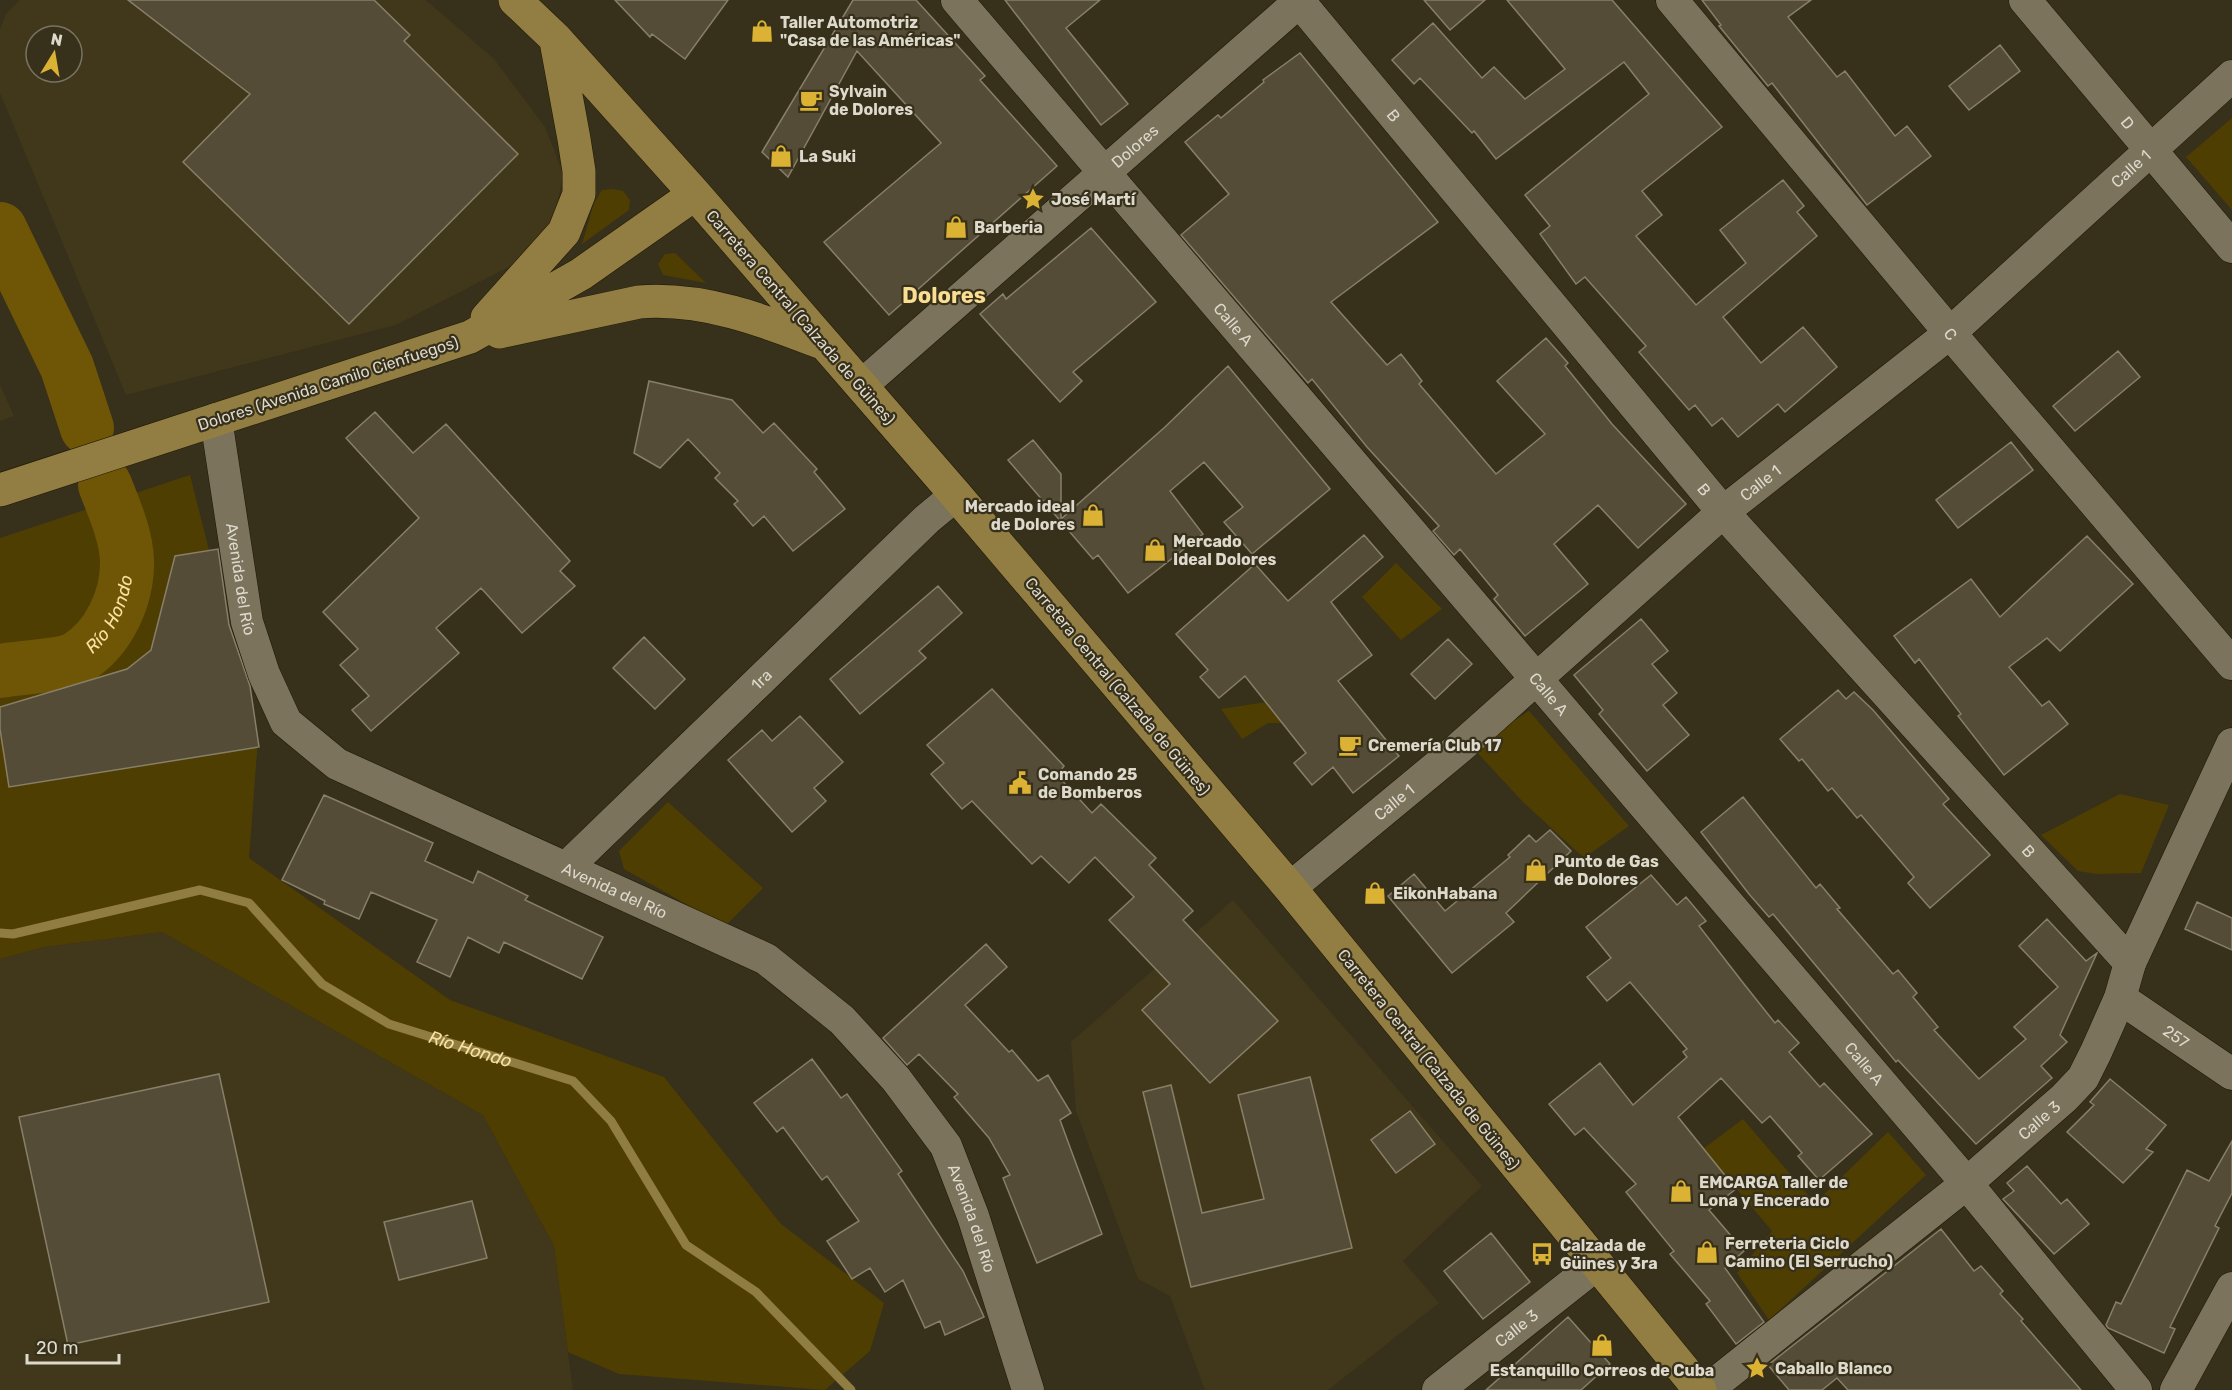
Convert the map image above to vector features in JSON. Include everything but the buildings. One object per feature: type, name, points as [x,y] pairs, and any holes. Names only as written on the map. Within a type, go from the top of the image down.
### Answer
[{"type":"main road","name":"Carretera Central (Calzada de Güines)","points":[[515,0],[555,39],[695,194],[956,495],[1290,888],[1700,1390]]},
{"type":"main road","points":[[471,337],[564,232],[579,194],[579,171],[555,39]]},
{"type":"main road","name":"Dolores (Avenida Camilo Cienfuegos)","points":[[8,487],[471,337],[581,274],[695,194]]},
{"type":"main road","points":[[471,337],[639,302],[660,300],[689,303],[752,316],[825,344]]},
{"type":"street","name":"Calle A","points":[[957,0],[1966,1184],[2136,1390]]},
{"type":"street","name":"C","points":[[1672,0],[1950,333],[2232,664]]},
{"type":"street","name":"D","points":[[2025,0],[2232,247]]},
{"type":"street","name":"Dolores","points":[[861,386],[1300,1]]},
{"type":"street","name":"B","points":[[1300,1],[1723,512],[2130,963]]},
{"type":"street","name":"Calle 1","points":[[1290,888],[1537,680],[1723,512],[1950,333],[2232,76]]},
{"type":"street","name":"Avenida del Río","points":[[216,419],[247,622],[264,674],[286,722],[337,764],[766,959],[842,1020],[896,1079],[946,1146],[973,1216],[1028,1390]]},
{"type":"street","name":"1ra","points":[[567,867],[927,519],[956,495]]},
{"type":"street","name":"Calle 3","points":[[1707,1390],[1966,1184],[2064,1098],[2083,1078],[2120,998],[2130,963],[2232,744]]},
{"type":"street","name":"257","points":[[2120,998],[2232,1074]]},
{"type":"street","name":"Calle 3","points":[[1438,1390],[1596,1265]]},
{"type":"street","points":[[2176,1390],[2232,1288]]},
{"type":"shaded area","points":[[20,0],[426,0],[494,59],[545,127],[563,173],[554,222],[520,261],[396,325],[126,395],[0,93],[0,29],[6,14]]},
{"type":"shaded area","points":[[2232,118],[2232,210],[2186,157]]},
{"type":"shaded area","points":[[602,190],[623,191],[630,200],[629,210],[582,244],[594,203]]},
{"type":"shaded area","points":[[675,253],[706,283],[663,275],[658,264],[665,254]]},
{"type":"shaded area","points":[[0,385],[14,416],[0,421]]},
{"type":"shaded area","points":[[190,475],[209,550],[175,556],[151,650],[127,669],[0,707],[0,538]]},
{"type":"shaded area","points":[[1396,563],[1442,609],[1401,640],[1362,597]]},
{"type":"shaded area","points":[[1266,702],[1282,723],[1268,723],[1242,739],[1221,709]]},
{"type":"shaded area","points":[[1529,711],[1629,826],[1584,858],[1524,803],[1472,747]]},
{"type":"shaded area","points":[[0,729],[9,787],[258,739],[249,858],[450,1000],[664,1077],[781,1224],[884,1303],[870,1351],[825,1390],[619,1374],[568,1352],[554,1246],[483,1115],[162,932],[44,947],[0,959]]},
{"type":"shaded area","points":[[2120,794],[2169,805],[2141,873],[2096,874],[2078,871],[2041,835]]},
{"type":"shaded area","points":[[668,802],[763,888],[725,926],[624,869],[619,851]]},
{"type":"shaded area","points":[[1233,900],[1482,1186],[1403,1261],[1439,1303],[1328,1390],[1205,1390],[1170,1296],[1138,1279],[1076,1111],[1071,1042]]},
{"type":"shaded area","points":[[162,932],[483,1115],[554,1246],[573,1390],[0,1390],[0,959],[44,947]]},
{"type":"shaded area","points":[[1743,1119],[1815,1203],[1888,1132],[1926,1175],[1769,1320],[1737,1273],[1772,1231],[1703,1149]]},
{"type":"waterway","name":"Río Hondo","points":[[0,229],[67,367],[87,428]]},
{"type":"waterway","name":"Río Hondo","points":[[0,671],[77,658],[98,640],[114,616],[124,588],[127,560],[122,531],[105,485]]},
{"type":"waterway","name":"Río Hondo","points":[[0,933],[13,934],[200,890],[249,903],[322,984],[389,1024],[573,1081],[611,1121],[686,1245],[756,1292],[851,1390]]},
{"type":"place","name":"Taller Automotriz \"Casa de las Américas\"","points":[[762,31]]},
{"type":"place","name":"Sylvain de Dolores","points":[[811,100]]},
{"type":"place","name":"La Suki","points":[[781,156]]},
{"type":"place","name":"José Martí","points":[[1033,199]]},
{"type":"place","name":"Barberia","points":[[956,227]]},
{"type":"place","name":"Mercado ideal de Dolores","points":[[1093,515]]},
{"type":"place","name":"Mercado Ideal Dolores","points":[[1155,550]]},
{"type":"place","name":"Cremería Club 17","points":[[1350,745]]},
{"type":"place","name":"Comando 25 de Bomberos","points":[[1020,783]]},
{"type":"place","name":"Punto de Gas de Dolores","points":[[1536,870]]},
{"type":"place","name":"EikonHabana","points":[[1375,893]]},
{"type":"place","name":"EMCARGA Taller de Lona y Encerado","points":[[1681,1191]]},
{"type":"place","name":"Ferreteria Ciclo Camino (El Serrucho)","points":[[1707,1252]]},
{"type":"place","name":"Calzada de Güines y 3ra","points":[[1542,1254]]},
{"type":"place","name":"Estanquillo Correos de Cuba","points":[[1602,1345]]},
{"type":"place","name":"Caballo Blanco","points":[[1757,1368]]},
{"type":"district","name":"Dolores","points":[[944,295]]}]
